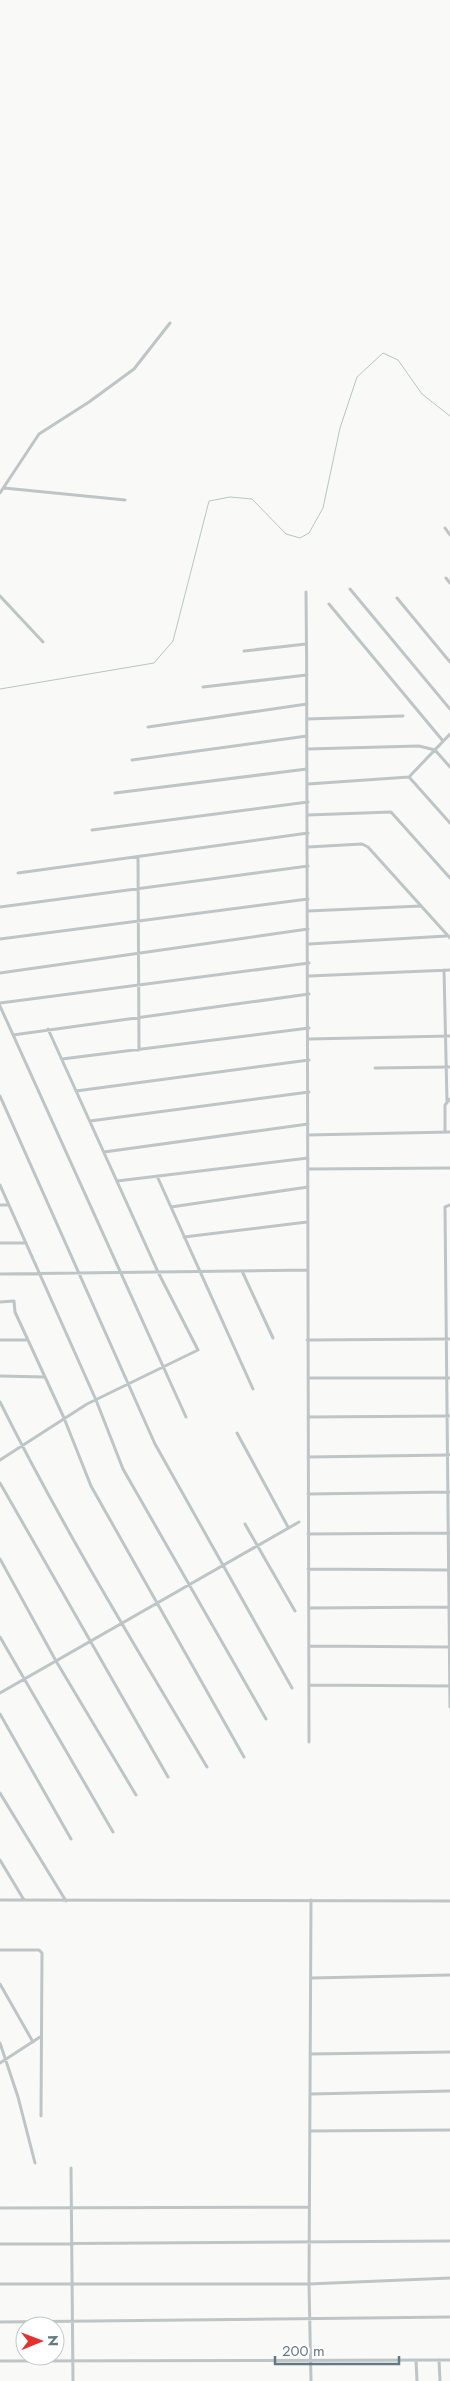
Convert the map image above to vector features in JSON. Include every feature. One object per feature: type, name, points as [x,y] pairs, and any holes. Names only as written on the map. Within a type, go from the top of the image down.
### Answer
[{"type":"street","points":[[0,493],[39,434],[89,402],[134,369],[170,323]]},
{"type":"street","points":[[4,488],[124,500]]},
{"type":"street","points":[[445,528],[450,535]]},
{"type":"street","points":[[446,578],[450,583]]},
{"type":"street","points":[[350,589],[450,709]]},
{"type":"street","points":[[306,592],[309,963],[307,1222],[309,1742]]},
{"type":"street","points":[[0,596],[43,642]]},
{"type":"street","points":[[397,598],[450,662]]},
{"type":"street","points":[[329,604],[443,741]]},
{"type":"street","points":[[244,651],[306,644]]},
{"type":"street","points":[[203,687],[307,674]]},
{"type":"street","points":[[148,727],[307,704]]},
{"type":"street","points":[[307,719],[403,716]]},
{"type":"street","points":[[308,784],[409,777],[450,734]]},
{"type":"street","points":[[132,760],[307,736]]},
{"type":"street","points":[[307,749],[419,746],[434,750],[450,767]]},
{"type":"street","points":[[115,793],[308,769]]},
{"type":"street","points":[[409,777],[450,823]]},
{"type":"street","points":[[92,830],[308,802]]},
{"type":"street","points":[[308,815],[392,812],[450,878]]},
{"type":"street","points":[[18,872],[308,833]]},
{"type":"street","points":[[308,847],[362,844],[368,847],[449,937]]},
{"type":"street","points":[[138,857],[138,1050]]},
{"type":"street","points":[[0,907],[308,866]]},
{"type":"street","points":[[0,939],[308,899]]},
{"type":"street","points":[[308,912],[422,906]]},
{"type":"street","points":[[0,973],[308,929]]},
{"type":"street","points":[[308,944],[449,937]]},
{"type":"street","points":[[186,1417],[0,1005],[309,963]]},
{"type":"street","points":[[444,970],[448,1036],[448,1100],[444,1132]]},
{"type":"street","points":[[309,976],[450,970]]},
{"type":"street","points":[[13,1035],[309,994]]},
{"type":"street","points":[[62,1059],[309,1028]]},
{"type":"street","points":[[0,1460],[64,1418],[96,1400],[198,1350],[158,1272],[48,1029]]},
{"type":"street","points":[[309,1039],[448,1036]]},
{"type":"street","points":[[76,1091],[309,1060]]},
{"type":"street","points":[[375,1068],[448,1067]]},
{"type":"street","points":[[90,1121],[309,1092]]},
{"type":"street","points":[[0,1096],[155,1444],[292,1688]]},
{"type":"street","points":[[104,1152],[308,1124]]},
{"type":"street","points":[[308,1135],[450,1132]]},
{"type":"street","points":[[117,1181],[308,1158]]},
{"type":"street","points":[[308,1169],[450,1168]]},
{"type":"street","points":[[157,1176],[253,1389]]},
{"type":"street","points":[[0,1185],[96,1400],[124,1469],[188,1585],[266,1719]]},
{"type":"street","points":[[171,1207],[308,1187]]},
{"type":"street","points":[[450,1204],[445,1207],[448,1242],[450,1708]]},
{"type":"street","points":[[0,1205],[9,1205]]},
{"type":"street","points":[[184,1237],[307,1222]]},
{"type":"street","points":[[0,1243],[26,1243]]},
{"type":"street","points":[[0,1274],[307,1270]]},
{"type":"street","points":[[242,1271],[272,1338]]},
{"type":"street","points":[[0,1302],[14,1301],[15,1312],[64,1418],[91,1486],[244,1757]]},
{"type":"street","points":[[307,1340],[448,1339]]},
{"type":"street","points":[[0,1340],[28,1340]]},
{"type":"street","points":[[0,1376],[45,1376]]},
{"type":"street","points":[[308,1378],[448,1378]]},
{"type":"street","points":[[0,1402],[22,1447],[122,1623],[207,1767]]},
{"type":"street","points":[[308,1417],[449,1416]]},
{"type":"street","points":[[236,1433],[288,1527]]},
{"type":"street","points":[[308,1457],[449,1455]]},
{"type":"street","points":[[0,1483],[168,1777]]},
{"type":"street","points":[[308,1494],[449,1492]]},
{"type":"street","points":[[0,1694],[298,1522]]},
{"type":"street","points":[[245,1524],[296,1611]]},
{"type":"street","points":[[308,1534],[449,1533]]},
{"type":"street","points":[[0,1559],[56,1661],[136,1795]]},
{"type":"street","points":[[308,1569],[449,1570]]},
{"type":"street","points":[[309,1608],[449,1608]]},
{"type":"street","points":[[0,1637],[113,1832]]},
{"type":"street","points":[[309,1646],[450,1647]]},
{"type":"street","points":[[309,1685],[450,1686]]},
{"type":"street","points":[[0,1714],[71,1838]]},
{"type":"street","points":[[0,1793],[66,1901]]},
{"type":"street","points":[[0,1860],[24,1900]]},
{"type":"street","points":[[0,1900],[450,1901]]},
{"type":"street","points":[[311,1900],[309,2284],[311,2381]]},
{"type":"street","points":[[0,1950],[39,1950],[42,1953],[40,2116]]},
{"type":"street","points":[[310,1978],[450,1975]]},
{"type":"street","points":[[0,1984],[32,2042]]},
{"type":"street","points":[[0,2063],[40,2037]]},
{"type":"street","points":[[0,2042],[18,2097],[35,2163]]},
{"type":"street","points":[[310,2054],[450,2052]]},
{"type":"street","points":[[310,2094],[450,2091]]},
{"type":"street","points":[[310,2131],[450,2130]]},
{"type":"street","points":[[72,2168],[73,2381]]},
{"type":"street","points":[[0,2208],[310,2207]]},
{"type":"street","points":[[0,2244],[450,2241]]},
{"type":"street","points":[[0,2284],[309,2284],[450,2278]]},
{"type":"street","points":[[0,2322],[450,2318]]},
{"type":"street","points":[[416,2360],[417,2381]]},
{"type":"street","points":[[439,2360],[440,2381]]},
{"type":"street","points":[[0,2361],[450,2360]]},
{"type":"waterway","points":[[0,689],[154,663],[173,641],[209,501],[230,497],[252,499],[286,534],[300,538],[309,533],[323,508],[340,428],[357,377],[383,353],[398,360],[422,394],[450,416]]}]
